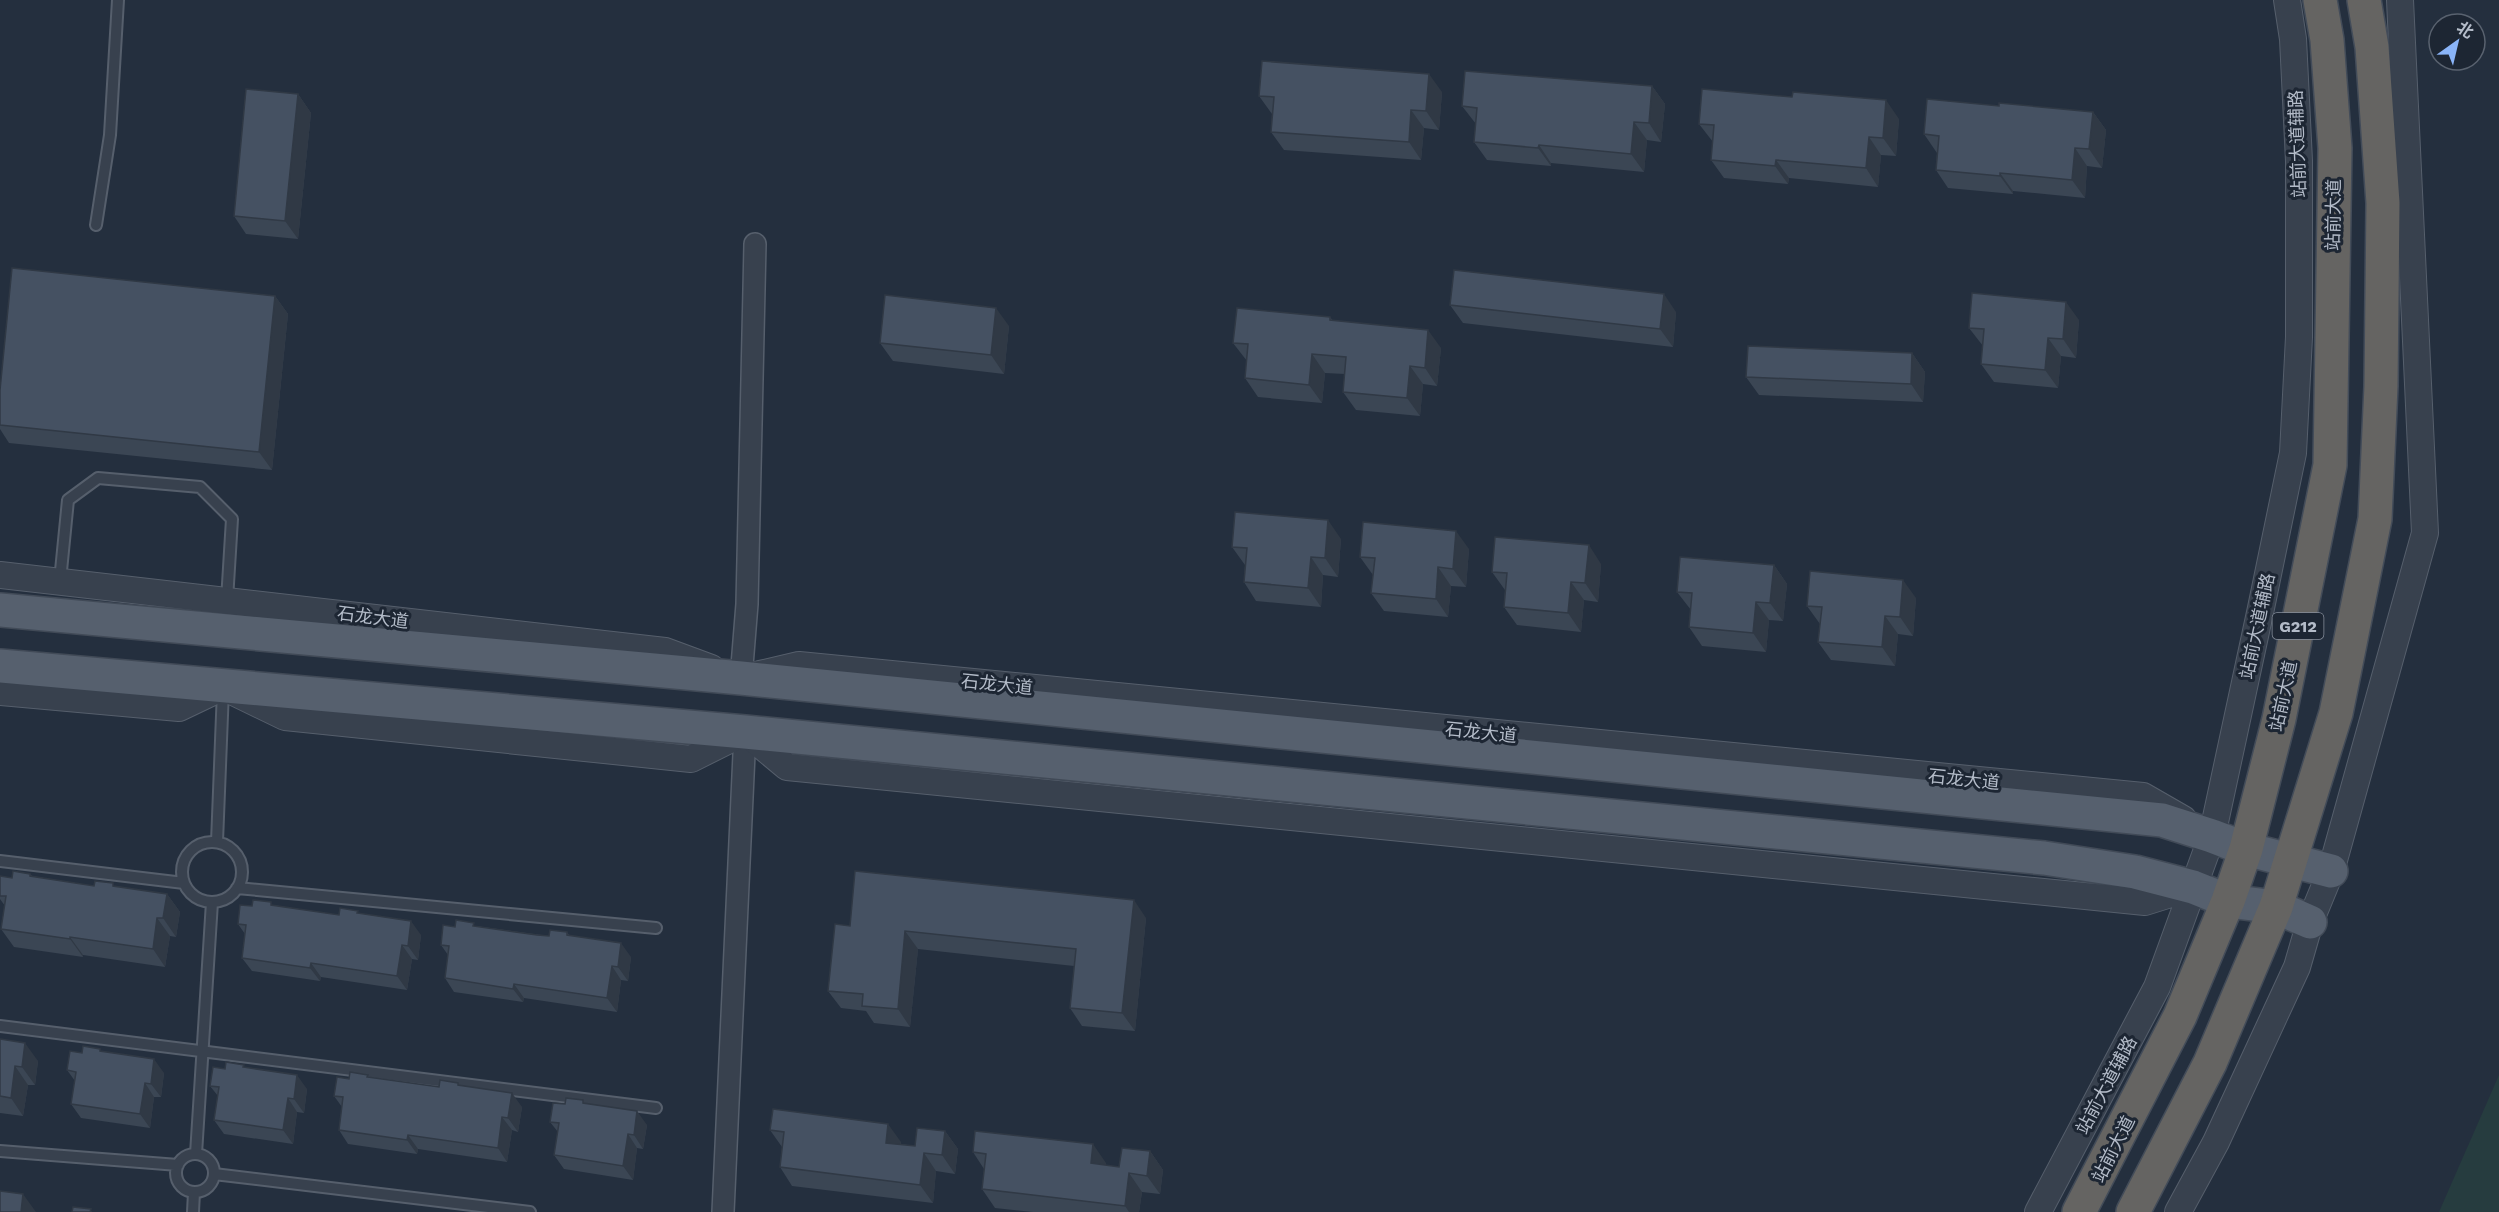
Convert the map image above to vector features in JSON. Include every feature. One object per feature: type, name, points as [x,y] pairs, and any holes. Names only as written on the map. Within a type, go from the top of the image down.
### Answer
[{"type":"highway","name":"站前大道","points":[[2079,1212],[2180,1016],[2228,901],[2246,849],[2279,719],[2330,465],[2335,148],[2327,40],[2320,0]]},
{"type":"highway","name":"G212","points":[[2133,1212],[2210,1063],[2276,907],[2337,713],[2375,519],[2381,386],[2383,203],[2372,47],[2364,0]]},
{"type":"main road","name":"石龙大道","points":[[0,610],[741,678],[2162,820],[2246,849],[2331,871]]},
{"type":"main road","points":[[0,666],[745,732],[2044,858],[2134,872],[2193,887],[2228,901],[2276,907],[2310,922]]},
{"type":"street","name":"站前大道辅路","points":[[2038,1212],[2157,987],[2212,836],[2293,453],[2299,337],[2299,161],[2293,39],[2287,0]]},
{"type":"street","points":[[2178,1212],[2216,1143],[2292,977],[2310,922],[2331,871],[2425,533],[2400,0]]},
{"type":"street","points":[[741,678],[747,604],[755,244]]},
{"type":"street","name":"石龙大道","points":[[0,575],[665,651],[741,678]]},
{"type":"street","points":[[0,692],[179,708],[223,687]]},
{"type":"street","points":[[723,1212],[745,732]]},
{"type":"lane","points":[[96,225],[110,135],[118,0]]},
{"type":"lane","points":[[60,582],[68,500],[98,478],[200,487],[232,519],[226,600]]},
{"type":"lane","points":[[217,842],[223,687]]},
{"type":"lane","points":[[217,842],[232,851],[238,859],[241,879],[230,896],[212,902],[195,897],[184,883],[183,866],[191,850],[199,845],[217,842]]},
{"type":"lane","points":[[0,861],[184,883]]},
{"type":"lane","points":[[237,888],[656,928]]},
{"type":"lane","points":[[196,1154],[212,902]]},
{"type":"lane","points":[[0,1026],[656,1108]]},
{"type":"lane","points":[[0,1151],[178,1165]]},
{"type":"lane","points":[[196,1154],[209,1161],[214,1174],[208,1188],[194,1192],[180,1186],[176,1172],[178,1165],[189,1155],[196,1154]]},
{"type":"lane","points":[[214,1174],[530,1212]]},
{"type":"lane","points":[[193,1212],[194,1192]]},
{"type":"green space","points":[[2499,1075],[2499,1212],[2439,1212]]},
{"type":"building","points":[[1262,61],[1429,74],[1426,111],[1411,110],[1409,142],[1271,132],[1274,97],[1259,96]]},
{"type":"building","points":[[1465,71],[1652,86],[1649,123],[1634,122],[1631,154],[1539,145],[1538,148],[1474,142],[1477,108],[1462,106]]},
{"type":"building","points":[[246,89],[298,94],[285,221],[234,216]]},
{"type":"building","points":[[1702,89],[1792,97],[1793,92],[1886,100],[1883,138],[1869,137],[1866,168],[1776,160],[1775,166],[1711,160],[1714,125],[1699,124]]},
{"type":"building","points":[[1927,99],[2093,112],[2089,149],[2075,148],[2072,180],[1936,170],[1939,136],[1924,134]]},
{"type":"building","points":[[12,268],[275,296],[259,452],[0,425],[0,390]]},
{"type":"building","points":[[1454,270],[1664,294],[1660,329],[1450,305]]},
{"type":"building","points":[[1972,293],[2066,302],[2063,339],[2048,338],[2045,370],[1981,364],[1984,329],[1969,328]]},
{"type":"building","points":[[885,295],[996,308],[991,355],[880,343]]},
{"type":"building","points":[[1237,308],[1428,330],[1425,368],[1410,366],[1407,398],[1343,392],[1346,357],[1312,354],[1309,385],[1245,378],[1248,344],[1233,343]]},
{"type":"building","points":[[1748,346],[1912,353],[1911,384],[1746,377]]},
{"type":"building","points":[[1235,512],[1328,520],[1325,558],[1311,557],[1308,588],[1244,582],[1247,548],[1232,547]]},
{"type":"building","points":[[1363,522],[1456,531],[1453,569],[1438,567],[1436,599],[1371,593],[1375,558],[1360,557]]},
{"type":"building","points":[[1495,537],[1589,545],[1585,583],[1571,582],[1568,613],[1504,607],[1507,573],[1492,572]]},
{"type":"building","points":[[1680,557],[1774,565],[1770,603],[1756,602],[1753,633],[1689,627],[1692,593],[1677,592]]},
{"type":"building","points":[[1810,571],[1903,580],[1900,617],[1885,616],[1882,647],[1818,642],[1822,607],[1807,606]]},
{"type":"building","points":[[13,871],[30,874],[30,876],[94,886],[95,881],[113,883],[113,886],[167,894],[163,918],[157,918],[153,949],[1,929],[6,896],[0,896],[0,876],[12,878]]},
{"type":"building","points":[[855,871],[1134,900],[1122,1013],[1070,1008],[1076,949],[905,931],[898,1009],[862,1006],[863,994],[828,991],[835,924],[850,926]]},
{"type":"building","points":[[253,900],[271,902],[271,905],[339,915],[340,908],[358,911],[357,913],[411,921],[408,946],[402,945],[397,976],[311,963],[310,968],[242,958],[246,925],[238,924],[240,905],[252,906]]},
{"type":"building","points":[[456,920],[474,923],[473,926],[537,935],[549,936],[550,930],[567,932],[567,935],[621,943],[618,967],[612,966],[607,998],[514,984],[513,989],[445,978],[449,946],[441,945],[443,925],[455,927]]},
{"type":"building","points":[[0,1039],[25,1043],[22,1067],[15,1066],[11,1098],[0,1096]]},
{"type":"building","points":[[83,1046],[100,1049],[100,1051],[154,1059],[151,1084],[145,1083],[140,1114],[71,1104],[76,1072],[67,1070],[70,1051],[82,1053]]},
{"type":"building","points":[[226,1062],[244,1065],[243,1067],[297,1075],[294,1099],[288,1098],[283,1130],[214,1120],[219,1087],[210,1086],[213,1067],[225,1069]]},
{"type":"building","points":[[350,1072],[368,1075],[367,1077],[439,1087],[440,1080],[512,1093],[508,1118],[502,1117],[498,1148],[408,1135],[407,1140],[339,1130],[343,1097],[334,1096],[337,1077],[349,1079]]},
{"type":"building","points":[[566,1098],[583,1100],[583,1103],[637,1111],[634,1135],[628,1134],[623,1166],[554,1155],[559,1123],[550,1122],[553,1103],[565,1104]]},
{"type":"building","points":[[773,1109],[888,1124],[886,1143],[915,1146],[917,1128],[945,1131],[942,1155],[924,1153],[920,1185],[780,1167],[784,1132],[770,1130]]},
{"type":"building","points":[[975,1131],[1093,1144],[1091,1163],[1119,1167],[1122,1148],[1150,1151],[1147,1176],[1129,1173],[1125,1206],[982,1189],[986,1154],[973,1152]]},
{"type":"building","points":[[0,1191],[23,1194],[21,1212],[0,1212]]},
{"type":"building","points":[[73,1207],[91,1209],[90,1212],[72,1212]]}]
